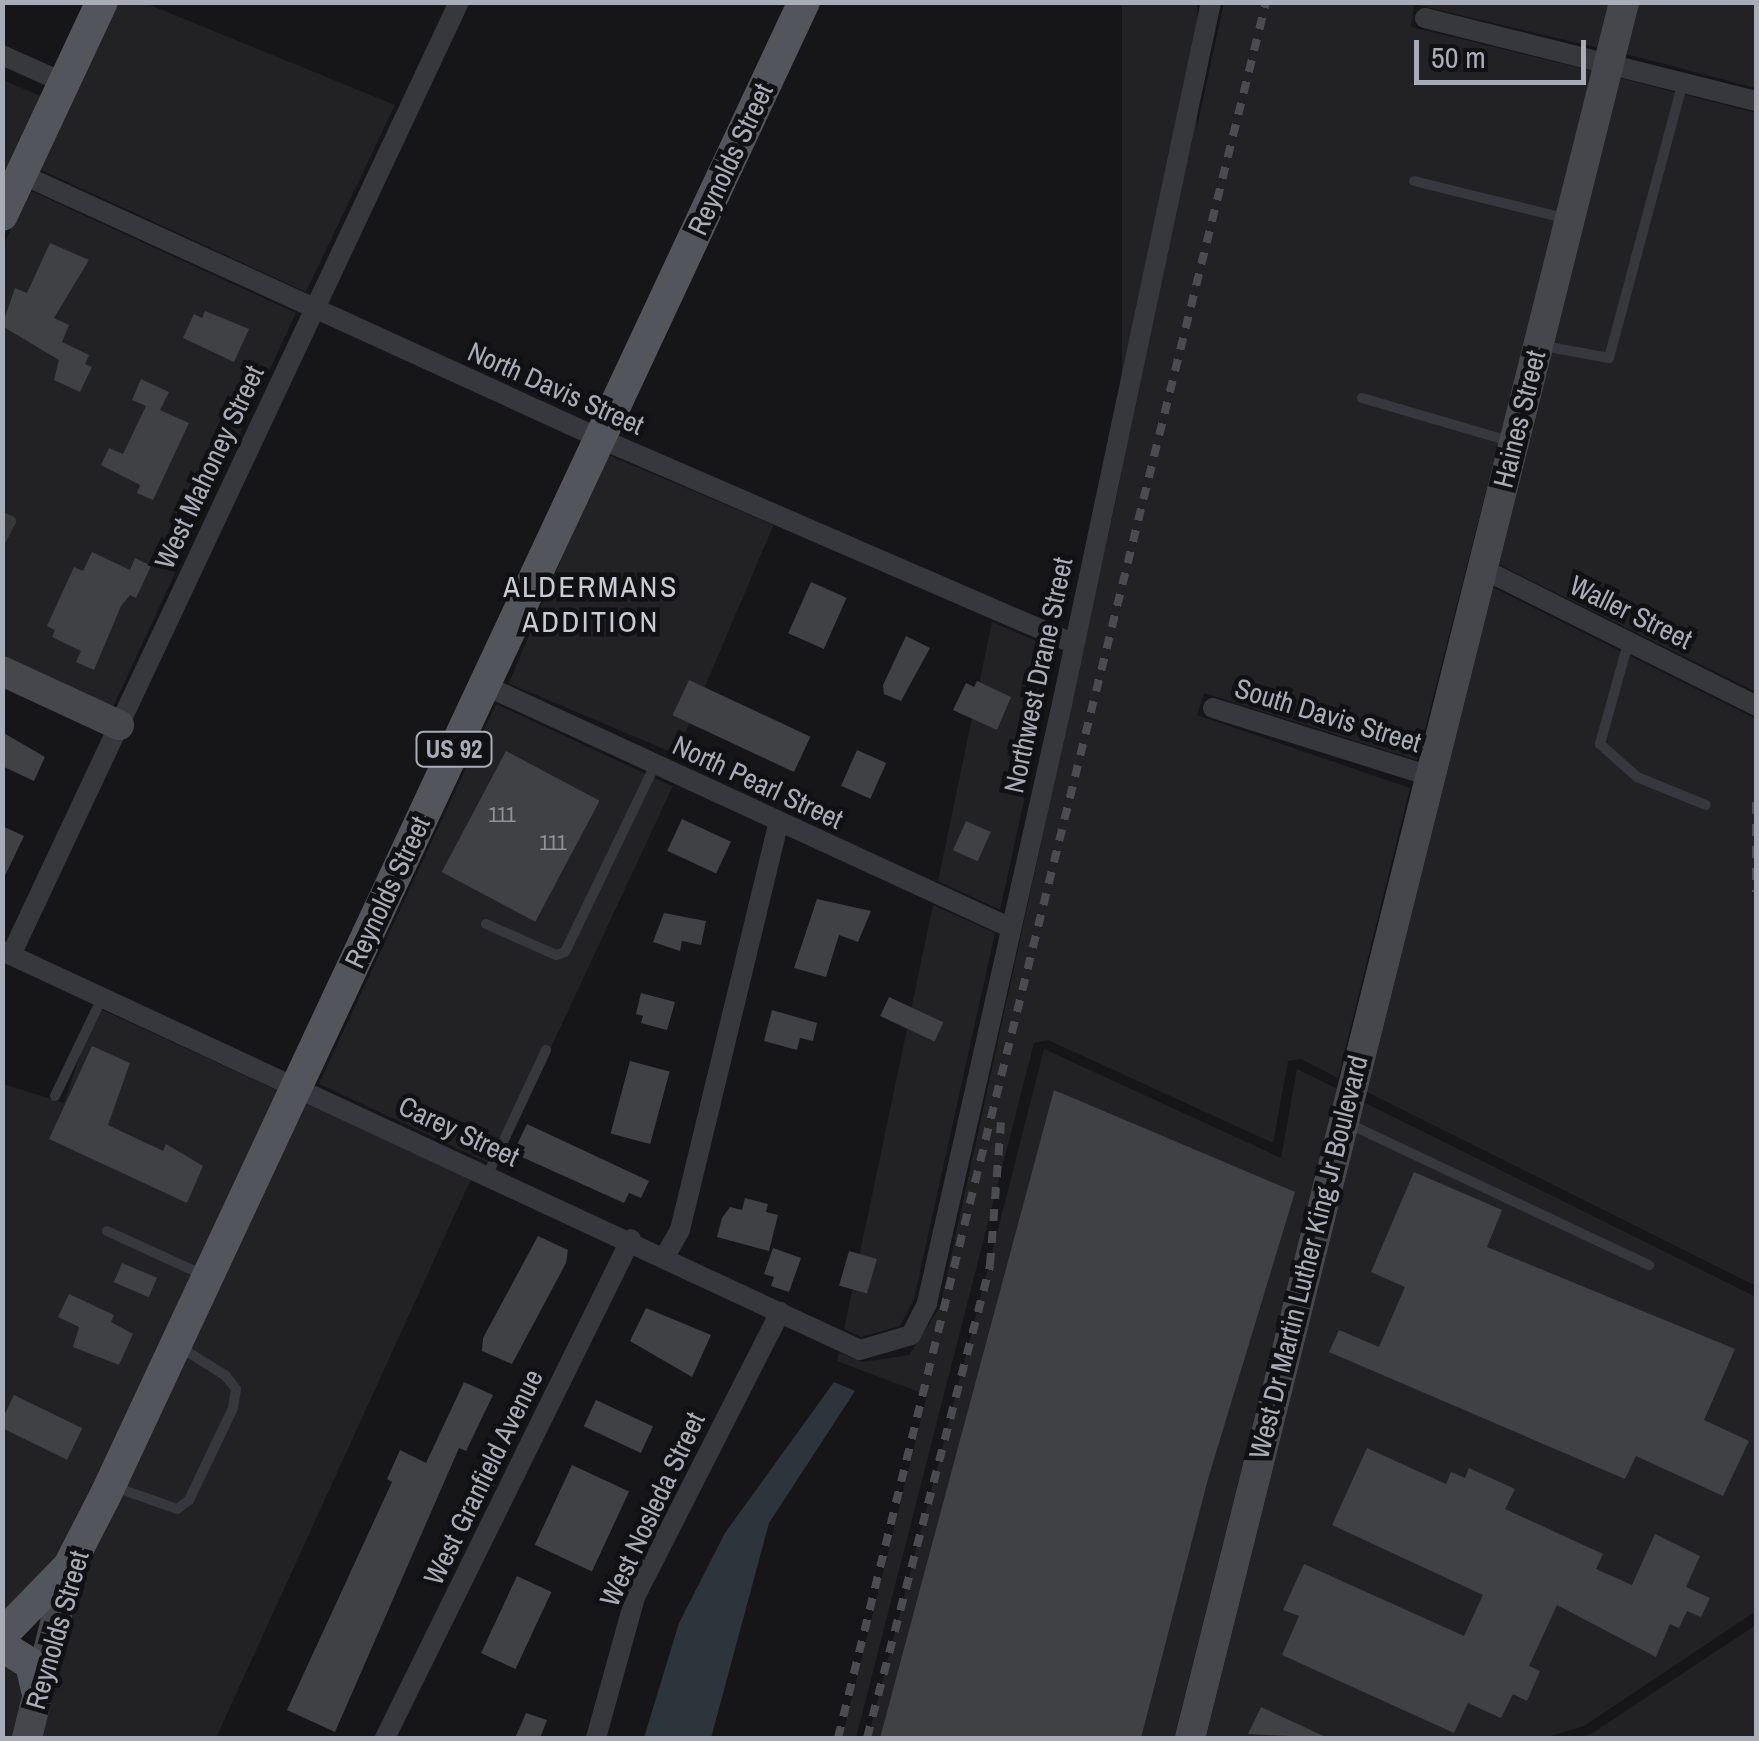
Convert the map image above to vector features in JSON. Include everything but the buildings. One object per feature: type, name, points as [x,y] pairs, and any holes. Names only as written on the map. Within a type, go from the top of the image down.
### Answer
[{"type":"main road","points":[[2,215],[102,2]]},
{"type":"main road","name":"Reynolds Street","points":[[69,1566],[804,2]]},
{"type":"main road","name":"US 92","points":[[2,1635],[69,1566]]},
{"type":"main road","points":[[2,1646],[31,1664],[37,1688]]},
{"type":"street","name":"West Mahoney Street","points":[[7,953],[119,726],[459,2]]},
{"type":"street","name":"Northwest Drane Street","points":[[894,1345],[911,1335],[927,1303],[1211,2]]},
{"type":"street","points":[[1610,62],[1624,2]]},
{"type":"street","points":[[1425,18],[1756,101]]},
{"type":"street","points":[[2,55],[64,83]]},
{"type":"street","name":"Haines Street","points":[[1427,775],[1610,62]]},
{"type":"street","name":"North Davis Street","points":[[21,174],[599,438],[1072,644]]},
{"type":"street","name":"Waller Street","points":[[1481,568],[1756,706]]},
{"type":"street","points":[[2,671],[119,726]]},
{"type":"street","name":"North Pearl Street","points":[[484,686],[1010,927]]},
{"type":"street","name":"South Davis Street","points":[[1213,708],[1427,775]]},
{"type":"street","name":"West Dr Martin Luther King Jr Boulevard","points":[[1190,1738],[1427,775]]},
{"type":"street","points":[[665,1256],[680,1230],[778,822]]},
{"type":"street","name":"Carey Street","points":[[7,953],[630,1239],[860,1350],[894,1345]]},
{"type":"street","name":"West Granfield Avenue","points":[[385,1738],[630,1239]]},
{"type":"street","name":"West Nosleda Street","points":[[596,1738],[635,1597],[780,1312]]},
{"type":"street","name":"Reynolds Street","points":[[28,1738],[69,1566]]},
{"type":"lane","points":[[1538,344],[1610,358],[1682,80]]},
{"type":"lane","points":[[1414,181],[1570,220]]},
{"type":"lane","points":[[1362,398],[1513,442]]},
{"type":"lane","points":[[2,517],[11,521],[2,539]]},
{"type":"lane","points":[[1628,642],[1600,744],[1637,777],[1706,804]]},
{"type":"lane","points":[[486,924],[556,955],[565,952],[655,765]]},
{"type":"lane","points":[[55,1096],[102,997]]},
{"type":"lane","points":[[488,1174],[546,1050]]},
{"type":"lane","points":[[1342,1120],[1649,1265]]},
{"type":"lane","points":[[106,1231],[207,1277]]},
{"type":"lane","points":[[110,1484],[177,1509],[190,1500],[226,1423],[236,1390],[176,1344]]},
{"type":"shaded area","points":[[117,3],[145,3],[395,105],[306,292],[39,169]]},
{"type":"shaded area","points":[[1122,3],[1197,3],[1197,611],[1122,611]]},
{"type":"shaded area","points":[[1224,3],[1610,3],[1599,48],[1414,4],[1411,27],[1594,71],[1417,760],[1204,693],[1197,715],[1410,788],[1338,1078],[1301,1059],[1288,1061],[1273,1143],[1048,1040],[1034,1043],[856,1738],[842,1738],[927,1395],[837,1361],[839,1353],[863,1362],[909,1355],[940,1307]]},
{"type":"shaded area","points":[[1637,3],[1756,3],[1756,88],[1626,54]]},
{"type":"shaded area","points":[[1620,78],[1756,113],[1756,692],[1496,563]]},
{"type":"shaded area","points":[[3,80],[43,97],[3,184]]},
{"type":"shaded area","points":[[29,190],[296,313],[112,709],[3,658],[3,246]]},
{"type":"shaded area","points":[[606,454],[774,525],[676,754],[509,683]]},
{"type":"shaded area","points":[[1490,586],[1756,719],[1756,1286],[1363,1090]]},
{"type":"shaded area","points":[[992,622],[1057,650],[1000,910],[938,881]]},
{"type":"shaded area","points":[[496,704],[673,786],[496,1166],[319,1084]]},
{"type":"shaded area","points":[[933,905],[995,933],[914,1299],[900,1326],[861,1337],[844,1329]]},
{"type":"shaded area","points":[[96,1007],[278,1091],[57,1560],[3,1618],[3,1084],[64,1103]]},
{"type":"shaded area","points":[[1044,1049],[1281,1158],[1297,1069],[1756,1297],[1756,1611],[1584,1726],[1544,1738],[868,1738]]},
{"type":"shaded area","points":[[302,1102],[471,1179],[216,1738],[41,1738],[81,1573]]},
{"type":"shaded area","points":[[834,1382],[855,1391],[769,1523],[711,1738],[644,1738],[679,1623],[725,1533]]},
{"type":"shaded area","points":[[1756,1625],[1756,1738],[1578,1738],[1591,1734]]},
{"type":"shaded area","points":[[3,1658],[13,1662],[23,1688],[14,1738],[3,1738]]},
{"type":"railway","points":[[838,1738],[1266,2]]},
{"type":"railway","points":[[1756,802],[1756,892]]},
{"type":"railway","points":[[867,1738],[990,1265],[1001,1122]]},
{"type":"district","name":"ALDERMANS ADDITION","points":[[591,603]]}]
